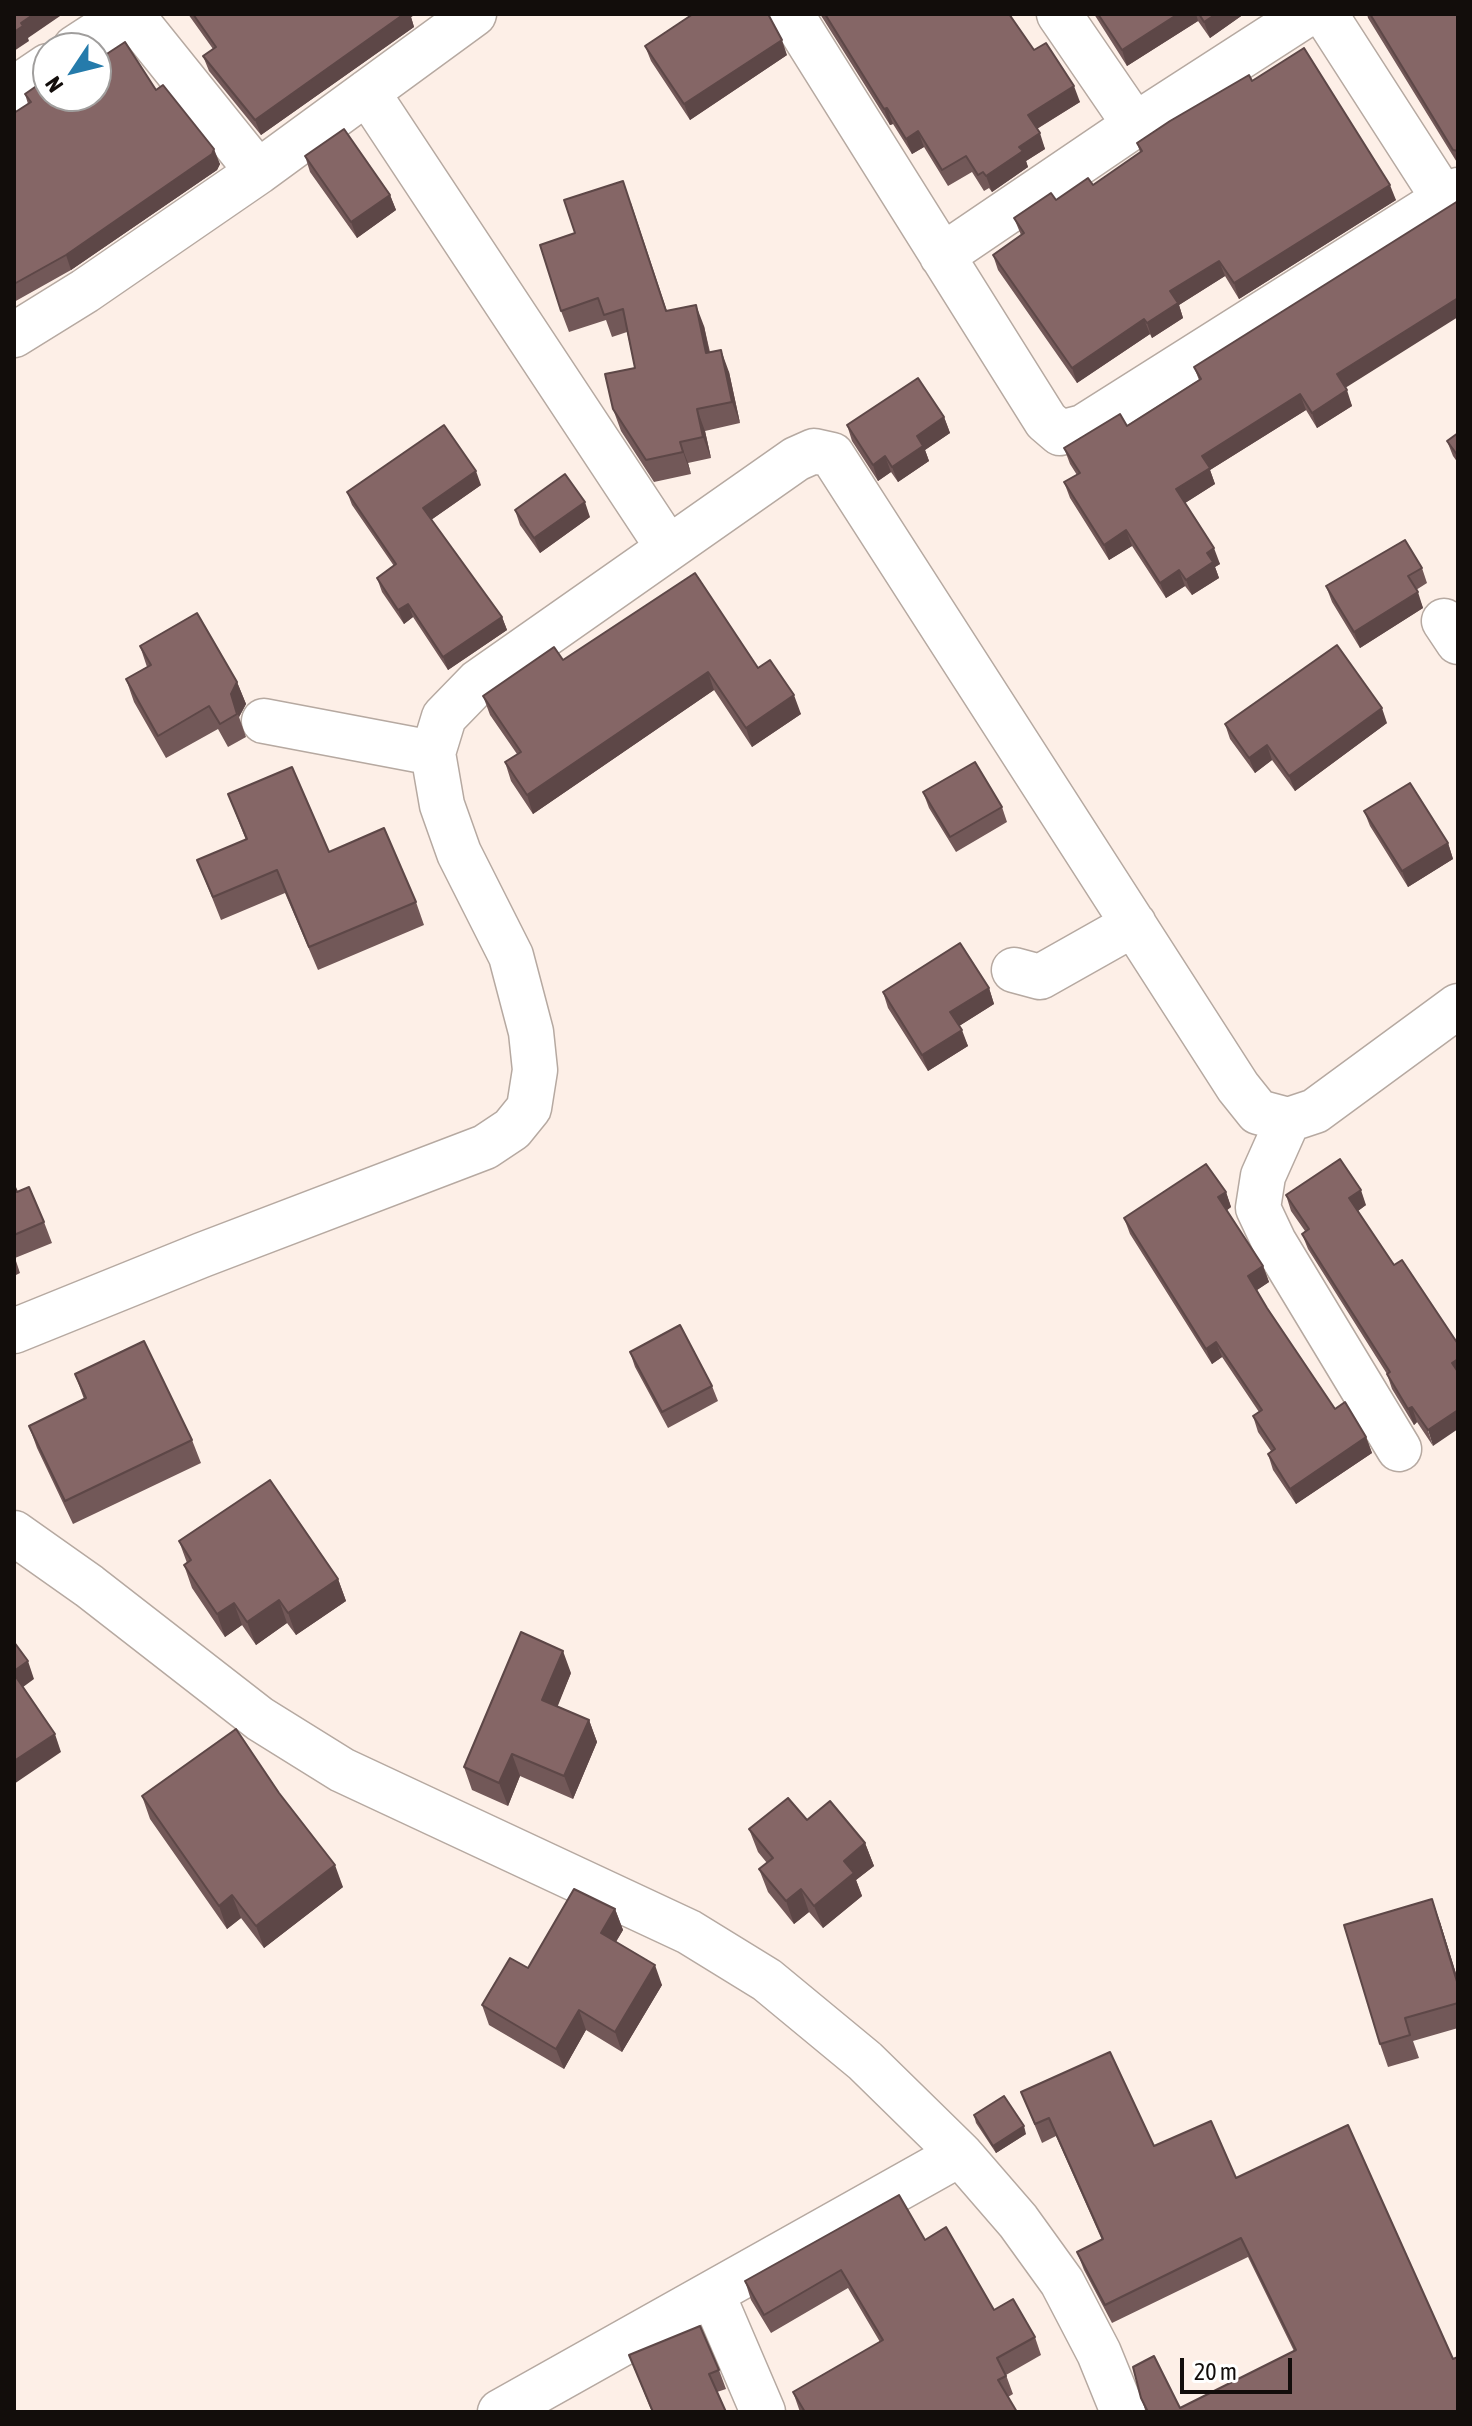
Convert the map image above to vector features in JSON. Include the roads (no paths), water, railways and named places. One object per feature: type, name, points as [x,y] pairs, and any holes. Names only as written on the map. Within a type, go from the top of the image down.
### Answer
[{"type":"street","points":[[100,32],[129,14],[258,172]]},
{"type":"street","points":[[14,335],[85,291],[258,172],[474,14]]},
{"type":"street","points":[[791,14],[1046,421],[1053,430],[1067,434],[1451,195],[1325,14]]},
{"type":"street","points":[[1059,14],[1135,125]]},
{"type":"street","points":[[942,256],[1135,125],[1307,14]]},
{"type":"street","points":[[14,89],[32,77]]},
{"type":"street","points":[[367,92],[667,546]]},
{"type":"street","points":[[14,1331],[485,1147],[512,1129],[529,1108],[535,1070],[531,1032],[511,956],[459,853],[442,805],[433,753],[444,717],[478,682],[667,546],[796,459],[814,451],[832,455],[1238,1087],[1258,1112],[1288,1120],[1315,1111],[1458,1006]]},
{"type":"street","points":[[264,721],[433,753]]},
{"type":"street","points":[[1014,970],[1040,977],[1134,924]]},
{"type":"street","points":[[1288,1120],[1263,1176],[1258,1208],[1274,1242],[1399,1449]]},
{"type":"street","points":[[14,1533],[89,1586],[260,1719],[342,1770],[689,1932],[767,1980],[865,2061],[960,2154],[1018,2221],[1062,2282],[1099,2353],[1123,2412]]},
{"type":"street","points":[[500,2412],[960,2154]]},
{"type":"street","points":[[712,2293],[763,2412]]}]
